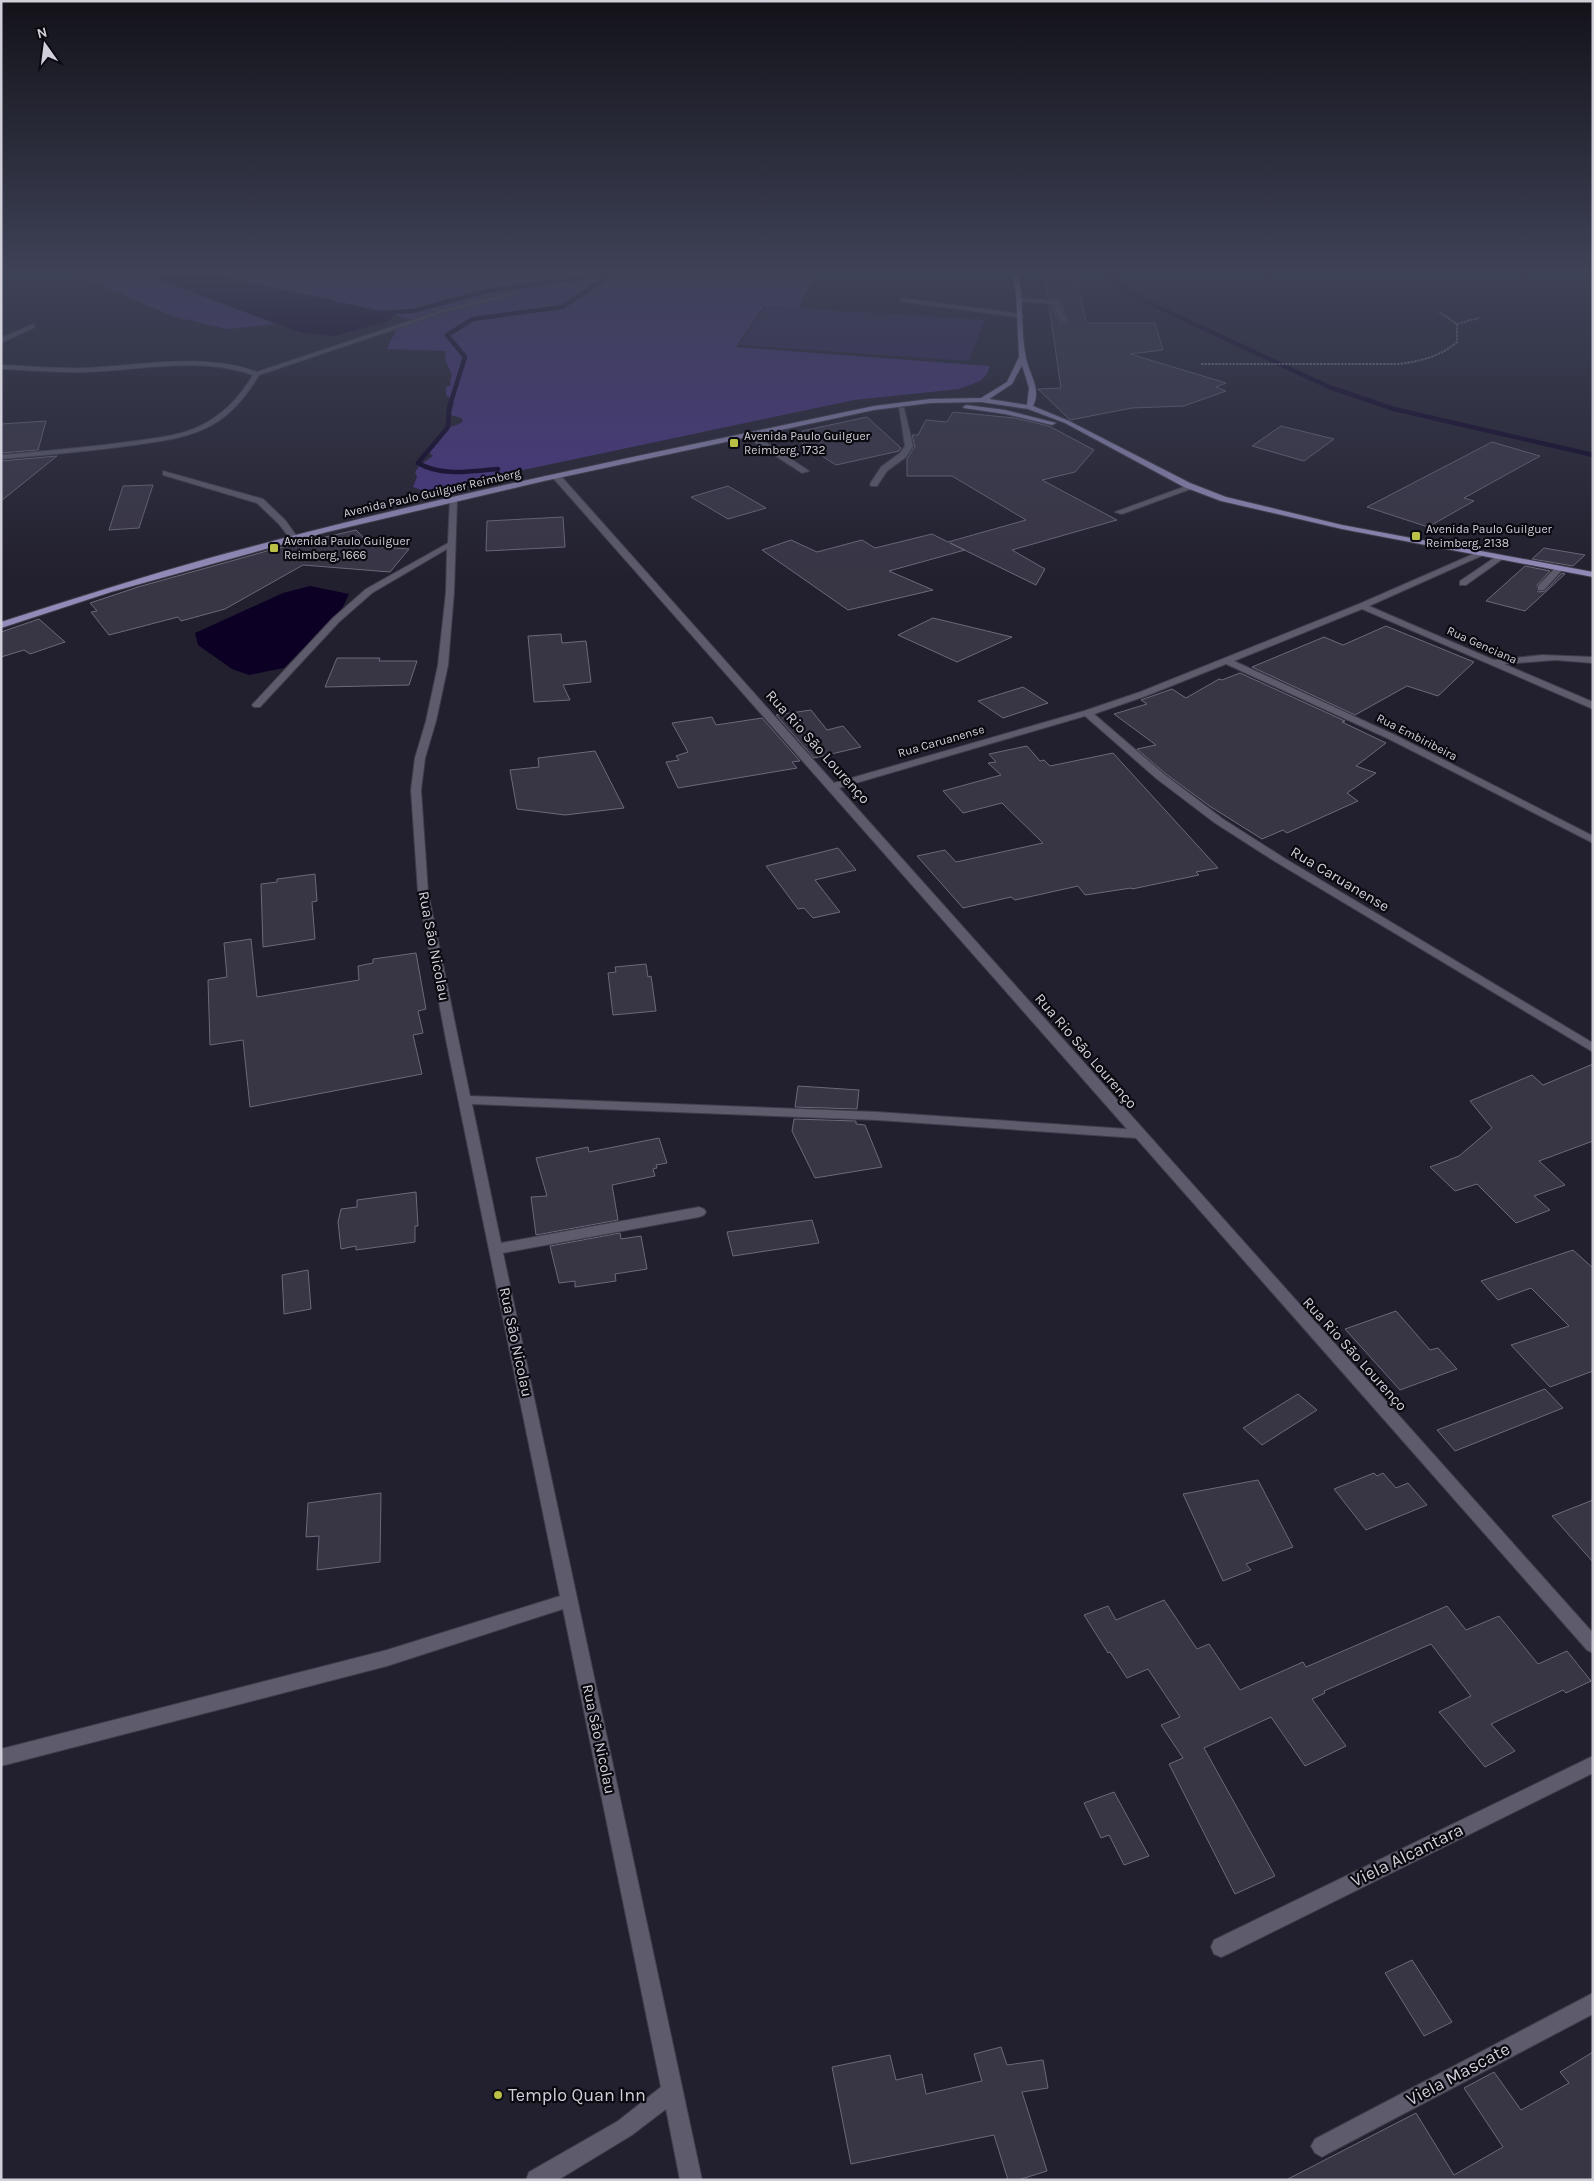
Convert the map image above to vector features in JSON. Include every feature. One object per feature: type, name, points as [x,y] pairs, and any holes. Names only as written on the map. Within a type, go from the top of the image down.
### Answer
[{"type":"main road","points":[[988,409],[983,400],[1010,383],[1014,375]]},
{"type":"main road","points":[[1005,412],[1029,407],[1033,400],[1030,375]]},
{"type":"main road","points":[[959,400],[996,392]]},
{"type":"main road","name":"Avenida Paulo Guilguer Reimberg","points":[[1,625],[166,572],[294,538],[452,500],[874,408],[907,403],[959,400],[983,400],[1029,407],[1053,416],[1192,487],[1224,499],[1276,512],[1478,554],[1593,575]]},
{"type":"main road","name":"Avenida Paulo Guilguer Reimberg","points":[[874,408],[938,406],[988,409],[1083,431]]},
{"type":"street","points":[[1,457],[110,447],[160,439],[199,429],[223,415],[240,401],[257,375]]},
{"type":"street","points":[[874,484],[884,469],[903,455],[909,446],[902,408]]},
{"type":"street","points":[[749,435],[805,471]]},
{"type":"street","points":[[166,473],[260,501],[282,522],[294,538]]},
{"type":"street","name":"Rua Rio São Lourenço","points":[[557,477],[1593,1645]]},
{"type":"street","points":[[1119,512],[1192,487]]},
{"type":"street","name":"Rua São Nicolau","points":[[452,500],[452,544],[443,665],[431,722],[420,758],[416,790],[424,892],[465,1100],[691,2180]]},
{"type":"street","points":[[257,705],[336,620],[369,591],[452,544]]},
{"type":"street","name":"Rua Caruanense","points":[[832,787],[1087,713],[1228,661],[1362,606],[1478,554]]},
{"type":"street","points":[[1463,583],[1500,558]]},
{"type":"street","points":[[1541,588],[1559,568]]},
{"type":"street","name":"Rua Genciana","points":[[1362,606],[1593,706]]},
{"type":"street","points":[[1492,663],[1530,657],[1563,656],[1593,660]]},
{"type":"street","name":"Rua Embiribeira","points":[[1228,661],[1392,737],[1593,840]]},
{"type":"street","name":"Rua Caruanense","points":[[1087,713],[1161,777],[1219,821],[1288,865],[1593,1048]]},
{"type":"street","points":[[465,1100],[877,1116],[1138,1134]]},
{"type":"street","points":[[496,1249],[699,1212]]},
{"type":"street","points":[[1,1758],[387,1658],[569,1600]]},
{"type":"street","name":"Viela Alcantara","points":[[1220,1946],[1593,1764]]},
{"type":"street","name":"Viela Mascate","points":[[1322,2146],[1593,2003]]},
{"type":"street","points":[[537,2180],[626,2128],[672,2090]]},
{"type":"shaded area","points":[[452,375],[986,375],[980,381],[959,389],[854,400],[424,491],[413,487],[417,477],[415,472],[420,465],[433,456],[429,452],[443,432],[463,421],[461,418],[451,415],[454,402],[446,395],[446,387],[451,385]]},
{"type":"shaded area","points":[[310,586],[349,594],[341,611],[284,668],[249,675],[232,669],[198,645],[195,633],[283,593]]},
{"type":"building","points":[[1059,375],[1199,375],[1226,383],[1216,387],[1226,391],[1184,406],[1132,408],[1070,420],[1038,389],[1061,388]]},
{"type":"building","points":[[953,412],[1015,418],[1049,426],[1094,450],[1075,472],[1042,480],[1117,520],[1012,550],[1045,569],[1036,585],[965,550],[889,571],[933,590],[848,610],[762,550],[791,540],[817,552],[862,540],[875,548],[932,534],[948,542],[1026,520],[952,476],[907,476],[907,459],[915,446],[912,435],[918,435],[926,420],[947,422]]},
{"type":"building","points":[[867,417],[901,448],[899,451],[836,465],[794,438],[809,435],[802,431]]},
{"type":"building","points":[[46,421],[38,450],[1,453],[1,424]]},
{"type":"building","points":[[1281,426],[1334,439],[1304,461],[1252,446]]},
{"type":"building","points":[[1492,442],[1540,456],[1464,498],[1474,501],[1428,527],[1367,507]]},
{"type":"building","points":[[57,456],[1,501],[1,461]]},
{"type":"building","points":[[153,485],[139,528],[109,530],[123,486]]},
{"type":"building","points":[[728,486],[766,508],[728,519],[691,497]]},
{"type":"building","points":[[563,517],[565,547],[486,551],[487,521]]},
{"type":"building","points":[[356,530],[372,546],[409,549],[390,572],[303,565],[225,609],[181,621],[178,617],[109,635],[91,612],[97,611],[90,603],[138,587],[274,549]]},
{"type":"building","points":[[1544,548],[1585,555],[1573,566],[1532,559]]},
{"type":"building","points":[[1525,566],[1550,571],[1537,585],[1538,592],[1545,591],[1562,573],[1565,574],[1525,611],[1486,601]]},
{"type":"building","points":[[933,618],[1012,637],[957,662],[898,635]]},
{"type":"building","points":[[39,619],[65,642],[30,654],[24,650],[1,657],[1,632]]},
{"type":"building","points":[[1386,626],[1474,662],[1438,696],[1407,686],[1355,715],[1252,667],[1324,637],[1343,645]]},
{"type":"building","points":[[561,634],[562,643],[586,641],[591,682],[563,685],[570,700],[534,702],[528,636]]},
{"type":"building","points":[[337,658],[380,658],[379,661],[417,661],[409,685],[325,687]]},
{"type":"building","points":[[1240,673],[1345,721],[1342,722],[1386,743],[1356,766],[1376,773],[1347,793],[1358,801],[1287,833],[1283,830],[1262,839],[1211,807],[1166,774],[1137,749],[1156,745],[1114,714],[1147,704],[1141,700],[1172,689],[1186,698],[1219,679],[1222,680]]},
{"type":"building","points":[[1023,687],[1048,703],[1003,718],[978,701]]},
{"type":"building","points":[[811,710],[827,730],[843,726],[861,747],[814,758],[776,715]]},
{"type":"building","points":[[712,717],[716,725],[762,718],[800,761],[792,762],[797,768],[678,788],[666,762],[679,760],[676,756],[688,752],[672,723]]},
{"type":"building","points":[[1027,746],[1040,761],[1044,760],[1050,766],[1113,753],[1218,868],[1196,872],[1199,875],[1132,889],[1085,895],[1078,886],[1015,900],[1011,897],[963,908],[917,856],[945,850],[956,862],[1043,843],[1002,803],[963,813],[943,791],[1001,775],[988,763],[996,762],[989,754]]},
{"type":"building","points":[[595,751],[624,808],[565,815],[517,809],[510,770],[539,767],[538,758]]},
{"type":"building","points":[[838,848],[856,870],[815,880],[840,912],[813,918],[804,908],[798,909],[766,866]]},
{"type":"building","points":[[315,874],[317,901],[312,902],[315,939],[263,947],[261,884],[277,882],[277,879]]},
{"type":"building","points":[[251,939],[257,997],[359,980],[358,966],[373,963],[373,959],[416,953],[426,1009],[418,1011],[423,1033],[413,1035],[422,1074],[250,1107],[243,1040],[210,1045],[208,980],[227,977],[224,943]]},
{"type":"building","points":[[646,964],[648,977],[651,976],[656,1011],[613,1015],[608,973],[616,972],[615,967]]},
{"type":"building","points":[[1593,1064],[1593,1141],[1539,1161],[1565,1185],[1534,1196],[1550,1210],[1516,1223],[1477,1184],[1455,1191],[1430,1167],[1459,1156],[1492,1128],[1470,1101],[1532,1075],[1543,1085]]},
{"type":"building","points":[[798,1086],[859,1090],[857,1109],[795,1107]]},
{"type":"building","points":[[794,1119],[856,1121],[856,1124],[865,1125],[882,1167],[815,1178],[792,1131]]},
{"type":"building","points":[[659,1138],[667,1163],[656,1165],[657,1168],[653,1169],[655,1176],[612,1185],[618,1220],[536,1235],[531,1197],[547,1196],[536,1158],[588,1147],[589,1152]]},
{"type":"building","points":[[416,1192],[418,1226],[415,1226],[415,1242],[356,1250],[356,1246],[341,1249],[338,1222],[341,1209],[357,1207],[357,1200]]},
{"type":"building","points":[[812,1220],[819,1243],[733,1256],[727,1232]]},
{"type":"building","points":[[620,1233],[621,1239],[641,1236],[647,1269],[615,1274],[616,1281],[575,1287],[575,1281],[559,1283],[550,1246]]},
{"type":"building","points":[[1573,1250],[1593,1268],[1593,1371],[1550,1387],[1511,1345],[1569,1326],[1531,1288],[1498,1300],[1481,1281]]},
{"type":"building","points":[[308,1270],[311,1309],[284,1314],[282,1275]]},
{"type":"building","points":[[1396,1311],[1430,1350],[1438,1348],[1457,1369],[1400,1390],[1345,1329]]},
{"type":"building","points":[[1545,1389],[1563,1408],[1455,1451],[1437,1430]]},
{"type":"building","points":[[1298,1394],[1317,1410],[1262,1445],[1243,1428]]},
{"type":"building","points":[[1374,1473],[1377,1476],[1383,1473],[1396,1488],[1408,1483],[1427,1505],[1366,1530],[1334,1489]]},
{"type":"building","points":[[1258,1480],[1293,1547],[1246,1564],[1251,1570],[1223,1581],[1183,1494]]},
{"type":"building","points":[[381,1493],[380,1562],[317,1570],[319,1536],[306,1537],[308,1503]]},
{"type":"building","points":[[1593,1500],[1593,1562],[1552,1516]]},
{"type":"building","points":[[1164,1600],[1197,1649],[1209,1644],[1240,1690],[1303,1662],[1306,1667],[1447,1606],[1466,1630],[1499,1616],[1538,1664],[1567,1651],[1591,1681],[1566,1693],[1563,1690],[1491,1724],[1515,1751],[1485,1767],[1439,1712],[1471,1696],[1431,1644],[1324,1691],[1325,1693],[1312,1699],[1346,1746],[1305,1766],[1271,1717],[1204,1748],[1275,1876],[1235,1894],[1169,1764],[1183,1758],[1161,1725],[1180,1717],[1148,1669],[1127,1678],[1110,1652],[1108,1653],[1084,1615],[1108,1606],[1116,1620]]},
{"type":"building","points":[[1114,1792],[1149,1856],[1124,1865],[1109,1835],[1101,1838],[1084,1803]]},
{"type":"building","points":[[1412,1960],[1452,2022],[1424,2036],[1385,1973]]},
{"type":"building","points":[[1001,2047],[1007,2065],[1043,2060],[1048,2088],[1022,2092],[1047,2171],[1018,2180],[1008,2180],[994,2135],[851,2164],[832,2067],[890,2055],[896,2080],[922,2074],[926,2094],[982,2081],[974,2054]]},
{"type":"building","points":[[1593,2052],[1593,2180],[1286,2180],[1416,2113],[1454,2175],[1503,2147],[1464,2088],[1494,2072],[1521,2110],[1569,2083],[1560,2072]]},
{"type":"waterway","points":[[459,375],[449,408],[448,427],[418,463],[447,472],[498,469]]},
{"type":"waterway","points":[[1303,375],[1329,387],[1394,409],[1593,455]]},
{"type":"place","name":"Avenida Paulo Guilguer Reimberg, 1732","points":[[734,443]]},
{"type":"place","name":"Avenida Paulo Guilguer Reimberg, 2138","points":[[1416,536]]},
{"type":"place","name":"Avenida Paulo Guilguer Reimberg, 1666","points":[[274,548]]},
{"type":"place","name":"Templo Quan Inn","points":[[498,2095]]}]
